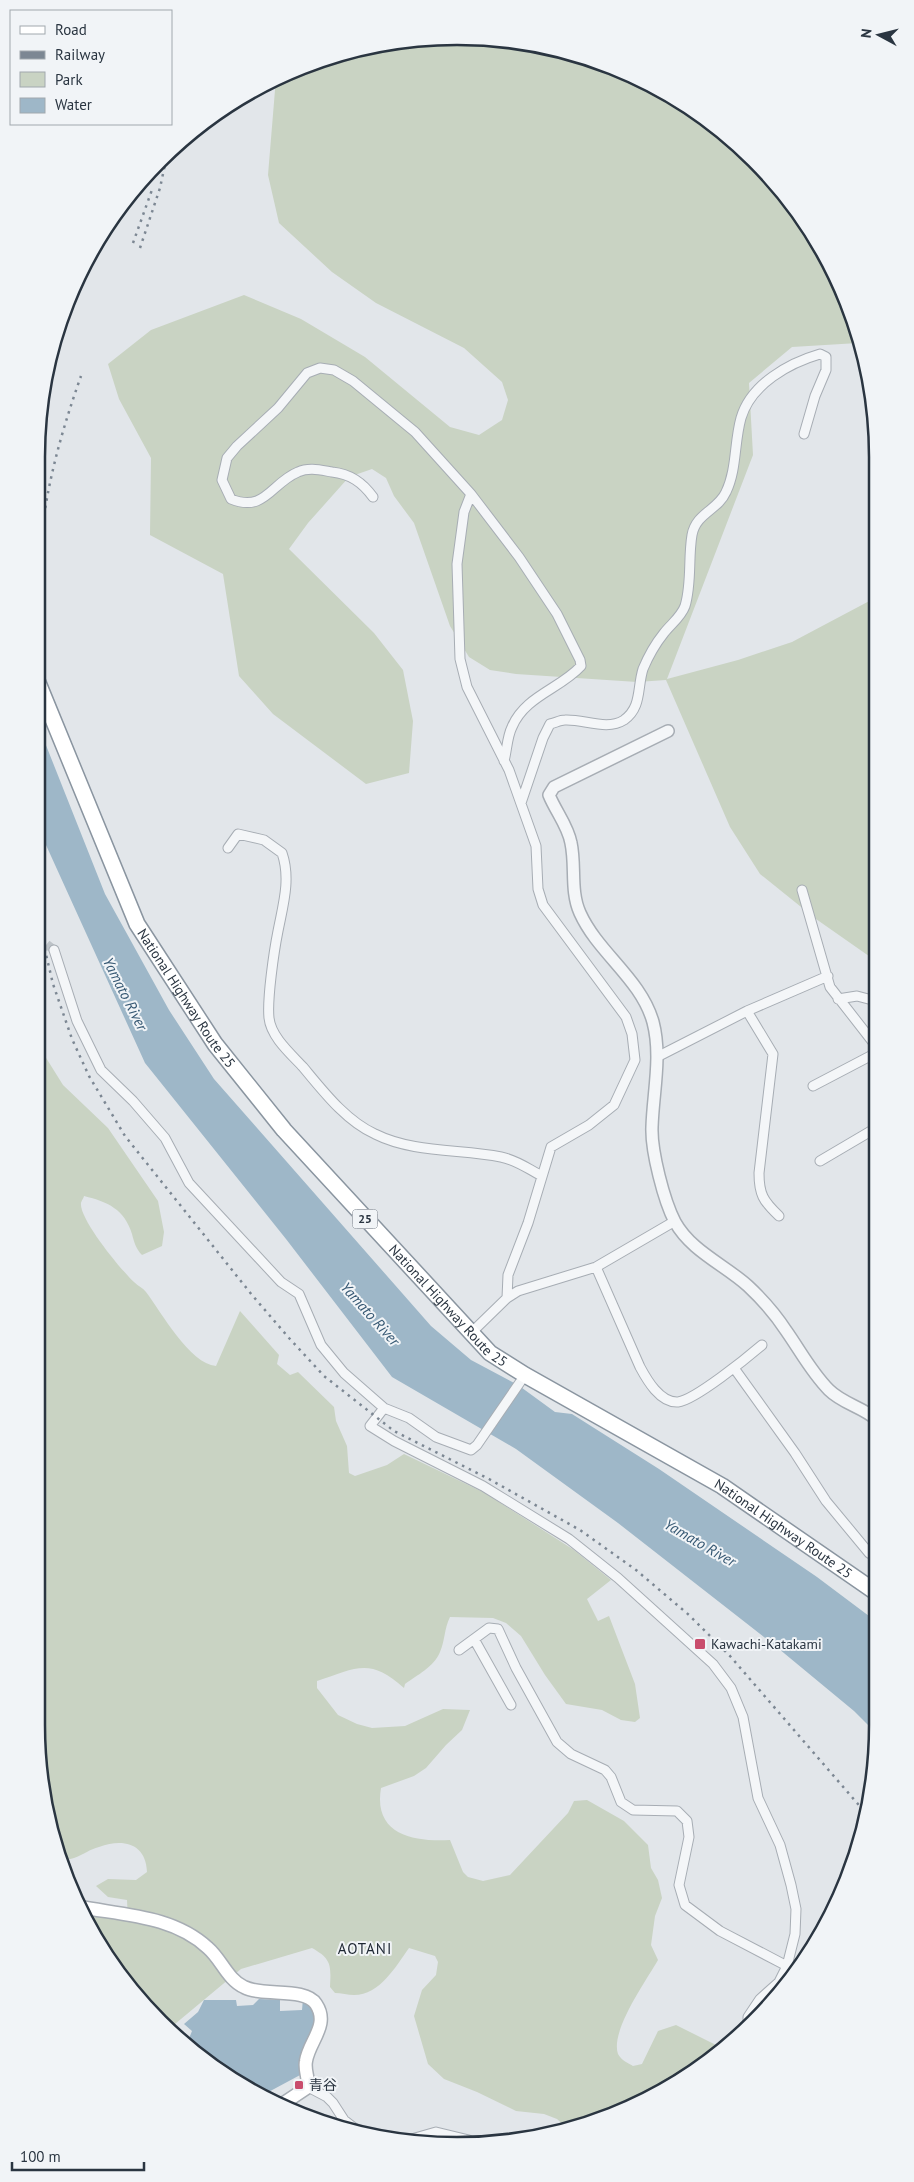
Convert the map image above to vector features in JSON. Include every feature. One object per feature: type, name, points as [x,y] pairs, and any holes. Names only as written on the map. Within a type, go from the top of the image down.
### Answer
[{"type":"highway","name":"National Highway Route 25","points":[[45,700],[137,924],[171,979],[215,1044],[284,1130],[471,1333],[490,1353],[525,1375],[722,1486],[869,1587]]},
{"type":"main road","points":[[88,1908],[162,1921],[187,1932],[209,1948],[227,1972],[243,1987],[264,1993],[304,1995],[311,1998],[320,2015],[320,2030],[306,2059],[308,2087],[287,2101]]},
{"type":"street","points":[[521,803],[543,738],[550,724],[564,720],[614,725],[624,720],[636,709],[644,669],[656,645],[685,607],[689,586],[692,535],[696,522],[719,504],[732,479],[741,418],[749,401],[761,387],[779,372],[804,358],[820,354],[826,357],[826,370],[815,396],[804,434]]},
{"type":"street","points":[[373,497],[366,488],[344,473],[312,468],[297,472],[261,500],[252,503],[242,504],[231,499],[222,480],[227,458],[237,446],[278,408],[307,373],[320,368],[334,370],[353,381],[415,432],[471,494],[519,557],[557,614],[574,645],[581,666],[576,672],[539,696],[524,709],[510,730],[504,761]]},
{"type":"street","points":[[471,494],[464,512],[457,564],[460,659],[467,687],[504,761],[536,846],[538,888],[543,905],[626,1017],[632,1034],[635,1060],[614,1105],[589,1125],[551,1147],[528,1223],[508,1275],[507,1298]]},
{"type":"street","points":[[668,731],[554,787],[549,795],[571,840],[574,856],[574,894],[579,912],[592,936],[629,980],[645,1003],[653,1022],[657,1057],[652,1129],[657,1167],[675,1221],[706,1255],[746,1284],[764,1302],[786,1330],[809,1366],[830,1391],[848,1403],[869,1413]]},
{"type":"street","points":[[228,848],[238,834],[264,840],[274,845],[282,853],[287,876],[283,912],[278,933],[269,1019],[274,1033],[320,1087],[353,1120],[381,1137],[397,1144],[502,1157],[520,1163],[542,1176]]},
{"type":"street","points":[[802,890],[830,986],[869,1037]]},
{"type":"street","points":[[54,950],[77,1021],[101,1070],[133,1101],[166,1138],[189,1183],[281,1282],[299,1294],[321,1345],[344,1373],[384,1408],[409,1418],[436,1437],[471,1450],[477,1446],[525,1375]]},
{"type":"street","points":[[657,1057],[747,1011],[828,976]]},
{"type":"street","points":[[838,999],[858,996],[869,999]]},
{"type":"street","points":[[747,1011],[774,1054],[759,1173],[759,1191],[779,1216]]},
{"type":"street","points":[[813,1086],[869,1058]]},
{"type":"street","points":[[820,1161],[869,1132]]},
{"type":"street","points":[[471,1333],[507,1298],[518,1290],[596,1267],[675,1221]]},
{"type":"street","points":[[596,1267],[640,1367],[648,1382],[663,1397],[677,1402],[686,1399],[734,1368],[762,1345]]},
{"type":"street","points":[[734,1368],[826,1500],[869,1553]]},
{"type":"street","points":[[384,1408],[370,1426],[394,1441],[483,1486],[569,1539],[618,1578],[712,1664],[731,1688],[743,1718],[758,1798],[780,1845],[792,1885],[796,1909],[795,1934],[787,1966],[779,1982],[760,1999],[750,2014]]},
{"type":"street","points":[[459,1650],[489,1628],[498,1629],[516,1668],[557,1742],[571,1754],[604,1770],[611,1777],[621,1802],[633,1810],[677,1811],[687,1821],[689,1837],[678,1885],[685,1905],[720,1931],[787,1966]]},
{"type":"street","points":[[474,1639],[511,1704]]},
{"type":"street","points":[[760,1999],[765,1999]]},
{"type":"street","points":[[308,2087],[327,2097],[346,2122]]},
{"type":"street","points":[[424,2135],[436,2132],[457,2137]]},
{"type":"green space","points":[[430,46],[484,46],[537,53],[564,59],[615,76],[639,87],[686,114],[729,147],[767,185],[784,206],[800,228],[827,275],[838,299],[853,343],[792,347],[749,383],[753,455],[667,679],[738,660],[792,642],[869,601],[869,956],[816,919],[760,874],[730,827],[666,680],[637,682],[516,674],[490,670],[469,657],[450,626],[414,523],[394,496],[386,478],[372,469],[349,477],[308,523],[289,549],[374,633],[403,670],[413,721],[409,773],[366,784],[273,714],[239,676],[223,574],[150,535],[151,458],[119,399],[108,364],[151,330],[244,295],[301,319],[365,357],[450,427],[479,435],[502,420],[508,400],[502,382],[464,348],[376,303],[332,272],[279,223],[268,175],[275,87],[325,67],[377,53]]},
{"type":"green space","points":[[45,1056],[63,1085],[108,1128],[158,1201],[164,1232],[162,1246],[142,1255],[138,1250],[129,1225],[120,1213],[108,1204],[84,1196],[81,1203],[82,1211],[87,1221],[111,1256],[128,1276],[146,1292],[186,1347],[206,1363],[216,1366],[240,1311],[279,1355],[277,1364],[290,1375],[298,1372],[334,1407],[336,1421],[347,1446],[349,1473],[355,1476],[387,1465],[404,1454],[485,1493],[574,1550],[611,1580],[587,1599],[598,1621],[609,1616],[635,1684],[640,1718],[635,1722],[621,1720],[602,1710],[566,1704],[545,1675],[521,1636],[506,1623],[493,1618],[450,1617],[442,1648],[434,1662],[405,1684],[404,1688],[382,1672],[362,1668],[342,1672],[317,1681],[317,1688],[338,1715],[357,1724],[372,1728],[405,1726],[443,1709],[470,1710],[462,1730],[426,1768],[414,1776],[381,1788],[380,1804],[383,1816],[390,1826],[399,1832],[410,1837],[450,1840],[463,1872],[468,1877],[483,1881],[510,1875],[568,1813],[574,1801],[587,1800],[624,1821],[648,1845],[651,1868],[658,1880],[662,1898],[655,1916],[651,1945],[658,1960],[630,2006],[624,2020],[617,2044],[618,2054],[623,2060],[633,2066],[642,2064],[658,2031],[676,2025],[716,2045],[686,2068],[663,2082],[615,2106],[589,2115],[562,2123],[557,2119],[544,2114],[516,2111],[477,2092],[444,2079],[428,2064],[414,2016],[422,1990],[436,1975],[438,1962],[435,1956],[409,1948],[393,1971],[379,1985],[363,1994],[335,1993],[330,1987],[330,1968],[327,1960],[312,1948],[241,1969],[175,2024],[183,2033],[147,1997],[130,1976],[114,1954],[91,1914],[128,1921],[127,1900],[108,1897],[96,1886],[108,1879],[136,1880],[147,1872],[143,1855],[132,1846],[117,1843],[93,1849],[68,1859],[53,1805],[46,1752],[45,1725]]},
{"type":"water","name":"Yamato River","points":[[45,743],[105,894],[169,1010],[214,1079],[431,1326],[471,1360],[518,1385],[555,1412],[572,1414],[659,1469],[817,1577],[869,1616],[869,1726],[854,1711],[773,1644],[618,1523],[516,1449],[392,1377],[286,1239],[145,1063],[45,843]]},
{"type":"water","points":[[259,1999],[280,2000],[280,2011],[302,2010],[303,1999],[307,2000],[317,2015],[302,2074],[269,2092],[228,2068],[206,2052],[189,2038],[192,2031],[184,2024],[198,2012],[204,2000],[236,2000],[237,2006],[253,2005]]},
{"type":"tunnel","points":[[45,943],[54,950]]},
{"type":"railway","points":[[140,248],[160,188],[164,168]]},
{"type":"railway","points":[[133,243],[153,187]]},
{"type":"railway","points":[[45,512],[58,448],[81,376]]},
{"type":"railway","points":[[45,950],[53,984],[72,1039],[89,1076],[125,1136],[252,1295],[324,1376],[394,1431],[489,1479],[580,1530],[636,1570],[689,1615],[730,1656],[861,1807]]},
{"type":"place","name":"Kawachi-Katakami","points":[[700,1644]]},
{"type":"place","name":"青谷","points":[[299,2085]]},
{"type":"district","name":"AOTANI","points":[[365,1949]]}]
